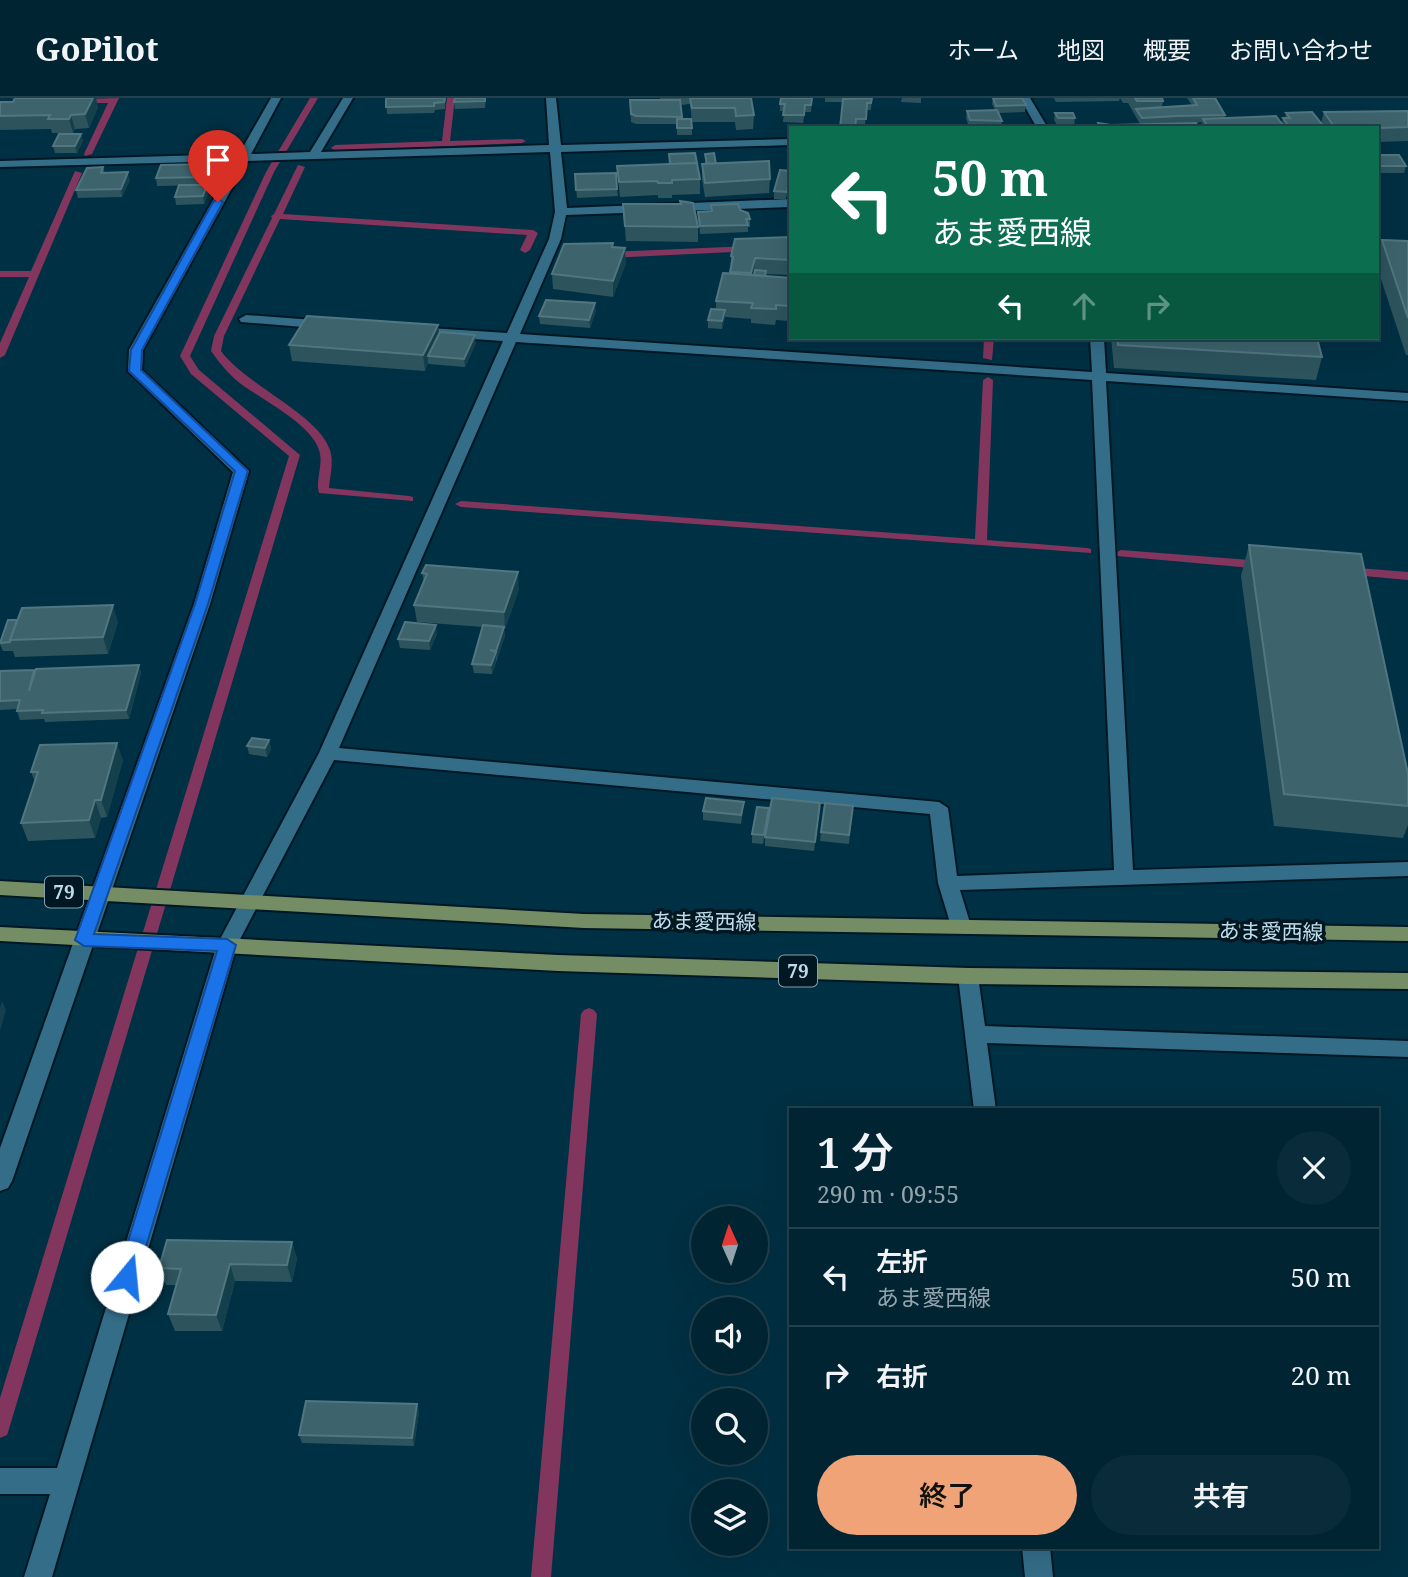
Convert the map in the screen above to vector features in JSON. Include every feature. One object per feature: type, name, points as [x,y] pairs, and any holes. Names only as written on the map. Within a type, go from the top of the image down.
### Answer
[{"type":"main road","name":"あま愛西線","points":[[0,888],[584,921],[1408,934]]},
{"type":"main road","name":"79","points":[[0,934],[558,963],[968,976],[1408,981]]},
{"type":"street","points":[[0,1181],[202,604],[241,471],[135,371],[136,350],[276,98]]},
{"type":"street","points":[[313,156],[348,98]]},
{"type":"street","points":[[38,1577],[227,945],[328,753],[555,239],[561,212],[551,98]]},
{"type":"street","points":[[1025,98],[1042,126]]},
{"type":"street","points":[[0,164],[789,142]]},
{"type":"street","points":[[561,212],[789,204]]},
{"type":"street","points":[[246,319],[343,326]]},
{"type":"street","points":[[399,330],[1408,397]]},
{"type":"street","points":[[1097,340],[1124,877]]},
{"type":"street","points":[[328,753],[939,808],[948,883],[961,926]]},
{"type":"street","points":[[948,883],[1408,869]]},
{"type":"street","points":[[968,976],[985,1108]]},
{"type":"street","points":[[976,1034],[1408,1049]]},
{"type":"street","points":[[0,1480],[65,1481]]},
{"type":"street","points":[[1036,1549],[1039,1577]]},
{"type":"building","points":[[15,98],[93,98],[85,114],[71,115],[69,119],[48,119],[50,115],[0,116],[0,102],[13,102]]},
{"type":"building","points":[[386,98],[445,98],[444,102],[434,103],[434,106],[386,107]]},
{"type":"building","points":[[455,98],[485,98],[485,101],[454,102]]},
{"type":"building","points":[[690,98],[751,98],[754,115],[736,116],[735,108],[692,108]]},
{"type":"building","points":[[781,98],[812,98],[811,105],[805,105],[804,115],[783,115],[785,104],[780,104]]},
{"type":"building","points":[[872,98],[871,103],[867,103],[866,119],[856,119],[855,126],[840,126],[843,99]]},
{"type":"building","points":[[993,98],[1022,98],[1026,105],[996,106]]},
{"type":"building","points":[[1135,98],[1162,98],[1163,101],[1137,101]]},
{"type":"building","points":[[1193,98],[1215,98],[1225,115],[1142,118],[1136,109],[1197,105]]},
{"type":"building","points":[[630,100],[680,100],[682,117],[636,116],[631,114]]},
{"type":"building","points":[[997,110],[1002,121],[970,120],[967,111]]},
{"type":"building","points":[[1408,111],[1408,127],[1334,126],[1324,112]]},
{"type":"building","points":[[1312,112],[1323,126],[1289,126],[1283,118],[1290,118],[1286,113]]},
{"type":"building","points":[[1055,113],[1073,113],[1075,118],[1058,118]]},
{"type":"building","points":[[1276,116],[1284,126],[1208,126],[1203,119]]},
{"type":"building","points":[[677,119],[691,119],[692,128],[677,128]]},
{"type":"building","points":[[1098,123],[1196,123],[1198,126],[1099,126]]},
{"type":"building","points":[[59,134],[81,134],[75,146],[53,146]]},
{"type":"building","points":[[695,153],[697,163],[670,164],[669,154]]},
{"type":"building","points":[[714,153],[716,164],[707,164],[705,154]]},
{"type":"building","points":[[1379,155],[1399,155],[1406,166],[1379,166]]},
{"type":"building","points":[[769,161],[770,179],[705,183],[702,164]]},
{"type":"building","points":[[697,163],[700,179],[672,180],[672,183],[619,182],[617,166]]},
{"type":"building","points":[[207,164],[203,177],[156,178],[161,165]]},
{"type":"building","points":[[103,167],[101,173],[128,172],[121,189],[76,190],[87,168]]},
{"type":"building","points":[[780,170],[789,171],[787,192],[774,191]]},
{"type":"building","points":[[616,173],[617,189],[576,190],[575,174]]},
{"type":"building","points":[[179,185],[207,185],[203,196],[175,197]]},
{"type":"building","points":[[680,201],[693,203],[698,227],[625,226],[623,204],[681,204]]},
{"type":"building","points":[[738,204],[740,210],[748,213],[748,225],[700,226],[698,212],[712,211],[711,205]]},
{"type":"building","points":[[789,237],[789,260],[755,258],[751,273],[730,272],[735,239]]},
{"type":"building","points":[[1382,240],[1408,241],[1408,318]]},
{"type":"building","points":[[613,243],[612,247],[625,248],[613,281],[552,274],[564,244]]},
{"type":"building","points":[[755,270],[766,271],[765,276],[754,275]]},
{"type":"building","points":[[723,273],[789,278],[789,306],[776,305],[776,309],[751,308],[753,303],[716,301]]},
{"type":"building","points":[[546,300],[595,303],[589,320],[539,316]]},
{"type":"building","points":[[711,309],[725,310],[722,321],[708,320]]},
{"type":"building","points":[[307,316],[438,325],[423,355],[289,345]]},
{"type":"building","points":[[440,332],[475,335],[464,359],[428,356]]},
{"type":"building","points":[[1118,340],[1318,340],[1322,357],[1118,345]]},
{"type":"building","points":[[1249,545],[1361,554],[1408,774],[1408,806],[1284,794]]},
{"type":"building","points":[[426,565],[518,572],[504,612],[414,605],[427,574],[422,573]]},
{"type":"building","points":[[113,605],[103,637],[10,640],[22,608]]},
{"type":"building","points":[[8,620],[17,620],[10,642],[0,643]]},
{"type":"building","points":[[405,622],[436,625],[429,641],[398,639]]},
{"type":"building","points":[[483,625],[504,627],[496,651],[490,650],[496,652],[491,665],[472,664]]},
{"type":"building","points":[[139,665],[126,710],[42,713],[43,710],[17,711],[20,700],[0,701],[0,671],[34,670],[29,691],[36,669]]},
{"type":"building","points":[[252,738],[269,740],[265,748],[247,746]]},
{"type":"building","points":[[117,743],[101,800],[95,800],[89,820],[21,823],[38,772],[31,772],[40,745]]},
{"type":"building","points":[[706,798],[744,802],[741,815],[703,811]]},
{"type":"building","points":[[772,798],[820,803],[815,842],[765,837]]},
{"type":"building","points":[[825,803],[853,806],[849,835],[821,832]]},
{"type":"building","points":[[757,807],[769,808],[764,835],[752,834]]},
{"type":"building","points":[[167,1240],[292,1242],[287,1265],[230,1264],[216,1315],[168,1314],[181,1269],[159,1268]]},
{"type":"building","points":[[306,1401],[417,1404],[412,1438],[299,1435]]},
{"type":"waterway","points":[[0,1429],[295,455],[195,372],[185,356],[270,172],[314,98]]},
{"type":"waterway","points":[[446,144],[451,98]]},
{"type":"waterway","points":[[80,101],[114,101]]},
{"type":"waterway","points":[[88,154],[114,101]]},
{"type":"waterway","points":[[446,144],[522,141]]},
{"type":"waterway","points":[[335,148],[446,144]]},
{"type":"waterway","points":[[277,216],[301,167]]},
{"type":"waterway","points":[[35,274],[78,173]]},
{"type":"waterway","points":[[277,216],[533,233],[525,250]]},
{"type":"waterway","points":[[277,216],[219,336],[216,351],[240,377],[317,436],[326,458],[323,491],[409,499]]},
{"type":"waterway","points":[[609,255],[750,249]]},
{"type":"waterway","points":[[0,274],[35,274]]},
{"type":"waterway","points":[[0,355],[35,274]]},
{"type":"waterway","points":[[988,358],[989,340]]},
{"type":"waterway","points":[[981,543],[988,380]]},
{"type":"waterway","points":[[461,504],[1087,551]]},
{"type":"waterway","points":[[1121,554],[1263,565]]},
{"type":"waterway","points":[[1346,571],[1408,576]]},
{"type":"waterway","points":[[541,1577],[589,1014]]},
{"type":"route","points":[[127,1277],[227,945],[84,940],[202,604],[241,471],[182,412],[135,371],[136,350],[218,202]]}]
